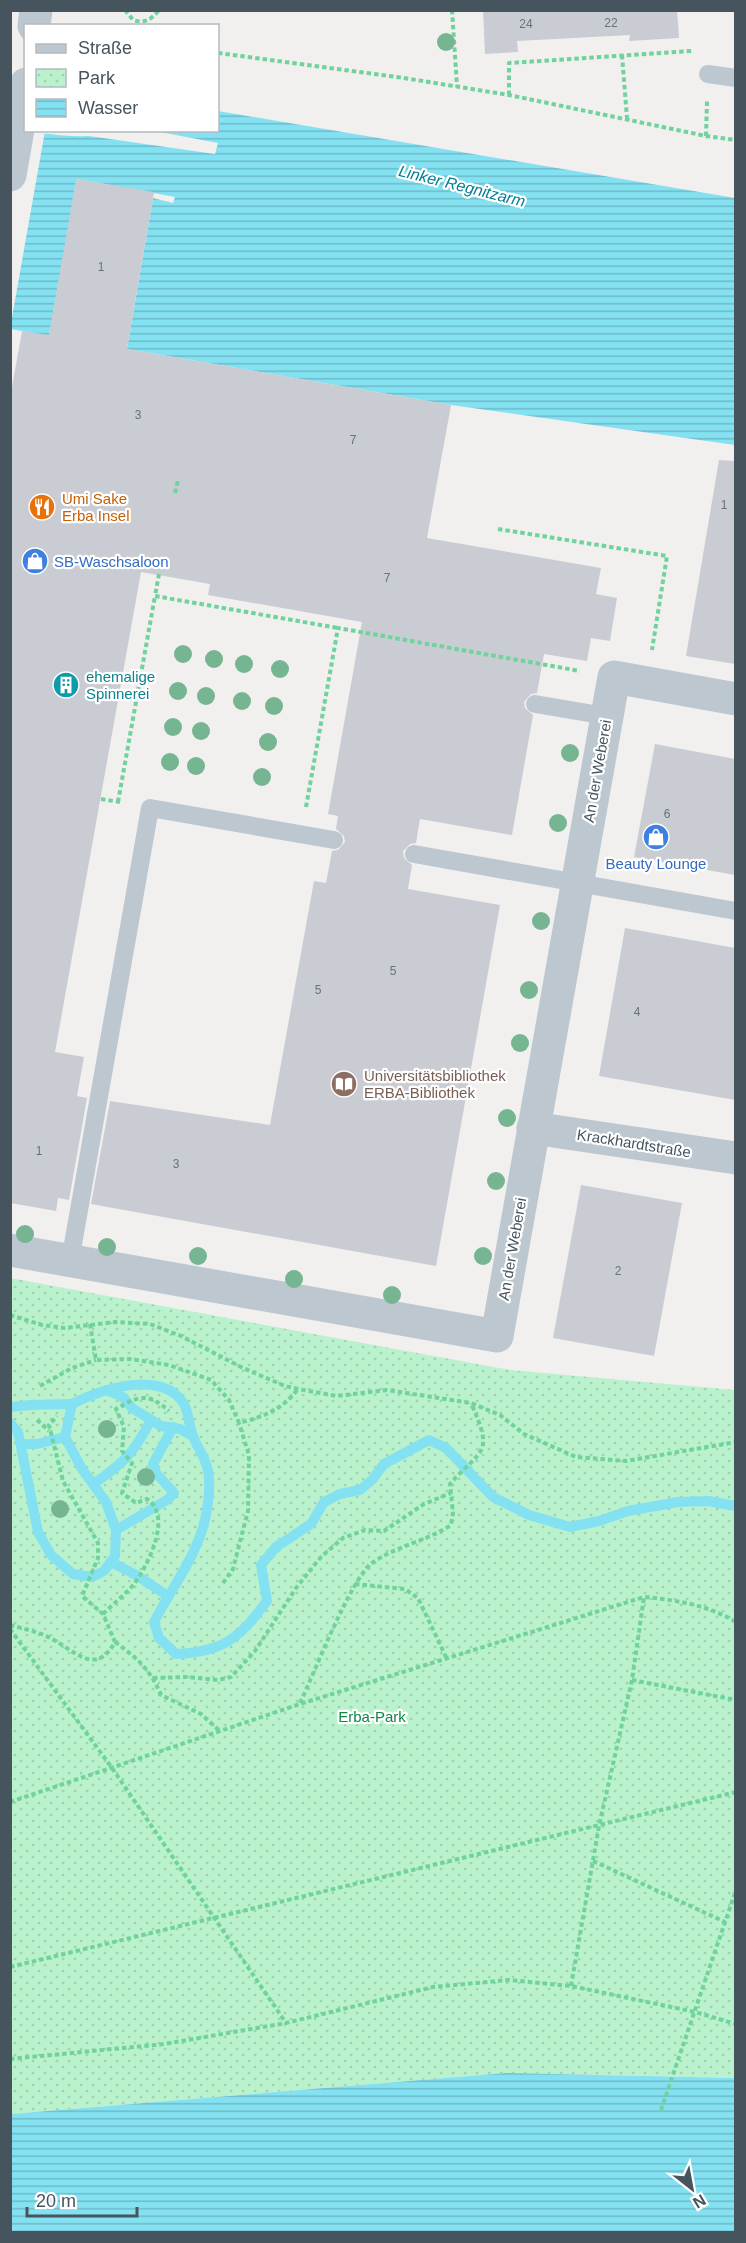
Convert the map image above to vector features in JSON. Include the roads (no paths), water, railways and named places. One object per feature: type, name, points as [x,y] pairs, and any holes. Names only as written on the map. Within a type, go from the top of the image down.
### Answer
[{"type":"street","points":[[10,175],[24,95]]},
{"type":"street","name":"An der Weberei","points":[[10,1250],[497,1336],[614,677],[735,699]]},
{"type":"street","name":"Krackhardtstraße","points":[[533,1128],[735,1158]]},
{"type":"lane","points":[[708,74],[735,78]]},
{"type":"lane","points":[[535,704],[606,716]]},
{"type":"lane","points":[[70,1261],[150,808],[334,840]]},
{"type":"lane","points":[[414,854],[735,910]]},
{"type":"water","name":"Linker Regnitzarm","points":[[219,111],[735,198],[735,445],[451,405],[127,349],[153,198],[173,203],[175,197],[77,179],[49,336],[11,329],[10,126],[24,130],[24,132],[89,136],[215,154],[218,143],[160,132],[219,132]]},
{"type":"water","points":[[506,2073],[735,2078],[735,2232],[11,2232],[11,2114]]},
{"type":"waterway","points":[[10,1423],[18,1432],[38,1532],[51,1555],[73,1574],[92,1577],[104,1571],[115,1556],[116,1530],[106,1502],[82,1469],[65,1437],[72,1404],[115,1388],[148,1385],[176,1394],[185,1406],[192,1432],[207,1467],[209,1488],[206,1515],[197,1543],[154,1622],[159,1638],[176,1654],[207,1650],[219,1646],[239,1633],[267,1601],[261,1565],[276,1547],[311,1524],[324,1502],[340,1494],[360,1490],[372,1480],[384,1464],[429,1440],[446,1448],[493,1497],[529,1515],[570,1527],[599,1521],[628,1511],[678,1502],[708,1501],[736,1506]]},
{"type":"waterway","points":[[106,1390],[123,1397],[132,1408],[161,1426],[180,1429],[193,1436]]},
{"type":"waterway","points":[[10,1407],[72,1404]]},
{"type":"waterway","points":[[93,1484],[127,1457],[151,1420]]},
{"type":"waterway","points":[[116,1530],[167,1500],[174,1493],[156,1473],[153,1464],[173,1427]]},
{"type":"waterway","points":[[21,1444],[37,1444],[65,1437]]},
{"type":"waterway","points":[[111,1562],[168,1596]]},
{"type":"place","name":"Umi Sake Erba Insel","points":[[42,507]]},
{"type":"place","name":"SB-Waschsaloon","points":[[35,561]]},
{"type":"place","name":"ehemalige Spinnerei","points":[[66,685]]},
{"type":"place","name":"Beauty Lounge","points":[[656,837]]},
{"type":"place","name":"Universitätsbibliothek ERBA-Bibliothek","points":[[344,1084]]},
{"type":"park label","name":"Erba-Park","points":[[372,1716]]}]
